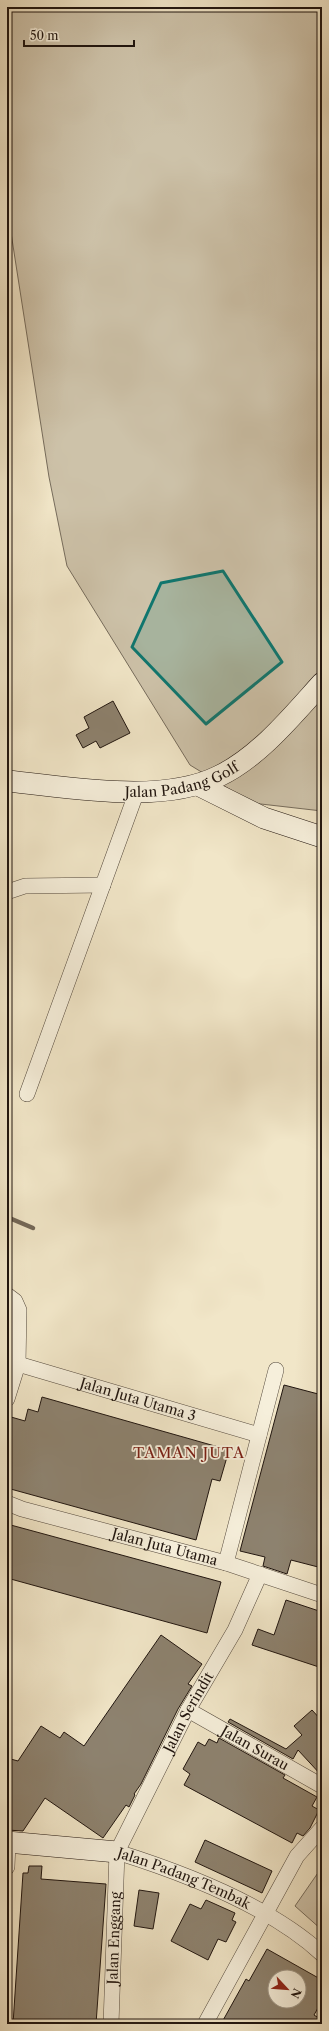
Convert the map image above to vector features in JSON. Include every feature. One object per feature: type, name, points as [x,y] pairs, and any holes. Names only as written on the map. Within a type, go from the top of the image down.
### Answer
[{"type":"street","name":"Jalan Padang Golf","points":[[7,781],[137,791],[173,790],[198,785],[220,776],[246,758],[270,738],[322,683]]},
{"type":"street","points":[[198,785],[264,818],[322,838]]},
{"type":"street","points":[[27,1094],[137,791]]},
{"type":"street","points":[[7,892],[25,886],[103,886]]},
{"type":"street","points":[[7,1295],[15,1301],[19,1310],[18,1364],[7,1399]]},
{"type":"street","name":"Jalan Juta Utama 3","points":[[18,1364],[259,1435]]},
{"type":"street","points":[[226,1563],[276,1370]]},
{"type":"street","name":"Jalan Juta Utama","points":[[7,1503],[22,1509],[226,1563],[322,1595]]},
{"type":"street","name":"Jalan Serindit","points":[[117,1852],[188,1710],[235,1630],[260,1574]]},
{"type":"street","name":"Jalan Surau","points":[[188,1710],[322,1786]]},
{"type":"street","points":[[205,2024],[297,1856],[322,1828]]},
{"type":"street","points":[[7,1867],[8,1842]]},
{"type":"street","name":"Jalan Padang Tembak","points":[[8,1842],[117,1852],[156,1864],[216,1889],[285,1925],[322,1954]]},
{"type":"street","name":"Jalan Enggang","points":[[111,2024],[117,1852]]},
{"type":"highlighted area","points":[[223,571],[282,662],[206,724],[132,647],[161,583]]},
{"type":"shaded area","points":[[7,7],[322,7],[322,811],[252,803],[190,765],[67,566],[49,477],[7,207]]},
{"type":"shaded area","points":[[322,1867],[322,1930],[295,1906]]},
{"type":"building","points":[[113,701],[130,733],[100,748],[96,741],[83,748],[76,735],[89,728],[84,717]]},
{"type":"building","points":[[284,1385],[322,1395],[322,1568],[291,1560],[287,1574],[263,1566],[265,1557],[240,1551]]},
{"type":"building","points":[[42,1397],[229,1450],[220,1481],[212,1479],[196,1540],[7,1488],[7,1432],[11,1417],[25,1421],[28,1409],[38,1412]]},
{"type":"building","points":[[7,1524],[221,1582],[207,1633],[7,1578]]},
{"type":"building","points":[[286,1600],[322,1612],[322,1668],[252,1645],[258,1629],[274,1635]]},
{"type":"building","points":[[161,1635],[202,1664],[188,1684],[192,1686],[178,1709],[141,1784],[134,1794],[135,1795],[129,1807],[126,1805],[103,1838],[45,1798],[23,1831],[7,1830],[7,1758],[18,1761],[41,1726],[60,1738],[64,1732],[84,1746]]},
{"type":"building","points":[[312,1710],[322,1721],[322,1776],[298,1750],[293,1759],[228,1722],[230,1719],[286,1749],[302,1735],[294,1726]]},
{"type":"building","points":[[219,1738],[285,1775],[283,1778],[317,1797],[312,1806],[319,1810],[310,1828],[303,1836],[297,1833],[292,1843],[184,1785],[190,1774],[183,1769],[198,1742],[205,1746],[209,1739],[217,1743]]},
{"type":"building","points":[[205,1840],[272,1871],[262,1893],[195,1862]]},
{"type":"building","points":[[29,1866],[42,1866],[41,1879],[106,1884],[96,2024],[13,2024],[23,1873],[28,1873]]},
{"type":"building","points":[[139,1890],[159,1893],[153,1929],[134,1926]]},
{"type":"building","points":[[206,1900],[235,1913],[232,1920],[236,1922],[226,1942],[218,1939],[208,1960],[171,1941],[190,1904],[201,1909]]},
{"type":"building","points":[[267,1949],[302,1969],[267,1969],[267,2009],[307,2009],[307,1972],[322,1980],[322,2001],[314,2015],[322,2020],[322,2024],[221,2024],[246,1979],[249,1981]]},
{"type":"waterway","points":[[7,1217],[33,1228]]},
{"type":"district","name":"TAMAN JUTA","points":[[189,1452]]}]
